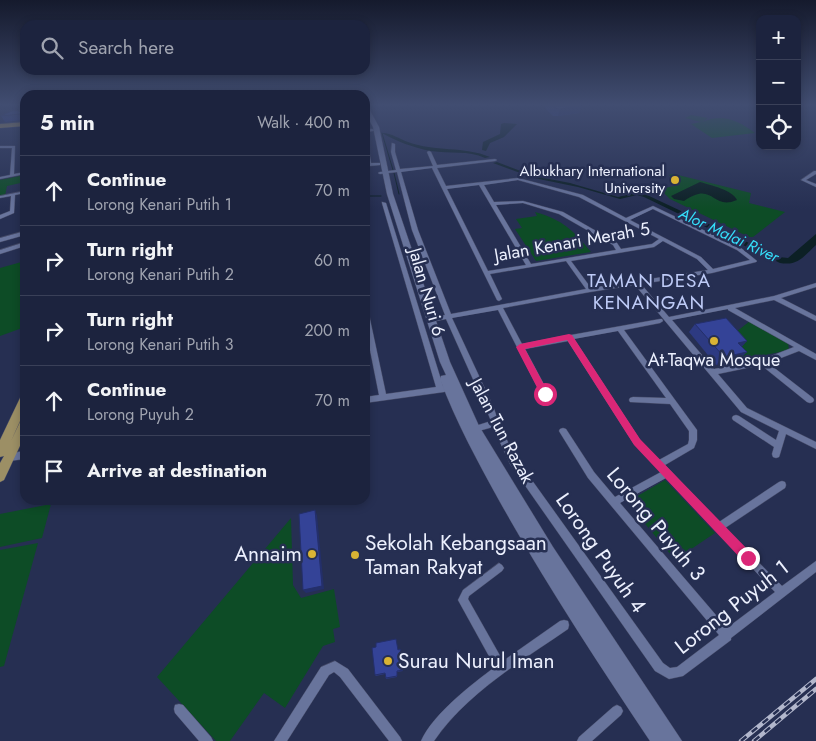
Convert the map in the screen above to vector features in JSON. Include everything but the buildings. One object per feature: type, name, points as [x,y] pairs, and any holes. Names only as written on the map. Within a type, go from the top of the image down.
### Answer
[{"type":"main road","name":"Jalan Tun Razak","points":[[374,140],[381,170],[431,320],[455,386],[475,430],[630,685],[660,741]]},
{"type":"main road","name":"Jalan Tun Razak","points":[[377,140],[386,205],[422,314],[444,389],[539,556],[630,685],[674,741]]},
{"type":"main road","points":[[0,476],[4,455],[20,412]]},
{"type":"main road","points":[[4,455],[20,431]]},
{"type":"street","name":"Lorong Puyuh 4","points":[[392,144],[415,230],[449,318],[513,461],[658,667],[669,674]]},
{"type":"street","points":[[0,147],[11,146],[14,148],[12,176]]},
{"type":"street","points":[[429,152],[444,188],[499,299]]},
{"type":"street","points":[[370,165],[381,170],[398,171],[495,160]]},
{"type":"street","points":[[816,172],[803,180],[816,186]]},
{"type":"street","points":[[0,178],[20,174]]},
{"type":"street","points":[[444,188],[518,179],[581,196],[701,260],[712,271]]},
{"type":"street","points":[[481,184],[529,265]]},
{"type":"street","points":[[0,197],[20,193]]},
{"type":"street","points":[[0,217],[12,212],[13,195]]},
{"type":"street","points":[[493,204],[523,202],[561,213],[612,241],[620,251]]},
{"type":"street","points":[[431,320],[590,290],[712,271],[754,261],[739,249],[653,207],[626,220]]},
{"type":"street","points":[[0,240],[20,234]]},
{"type":"street","name":"Jalan Kenari Merah 5","points":[[486,273],[654,245],[663,239]]},
{"type":"street","points":[[0,252],[20,246]]},
{"type":"street","points":[[566,259],[590,290]]},
{"type":"street","points":[[637,283],[744,410],[816,446]]},
{"type":"street","points":[[668,319],[775,298],[815,286]]},
{"type":"street","points":[[775,298],[816,319]]},
{"type":"street","points":[[500,308],[545,394]]},
{"type":"street","points":[[730,308],[816,357]]},
{"type":"street","points":[[520,347],[660,321]]},
{"type":"street","points":[[619,328],[693,430],[691,446],[658,465]]},
{"type":"street","points":[[370,335],[383,397]]},
{"type":"street","points":[[569,337],[630,432],[666,474],[782,592]]},
{"type":"street","points":[[713,372],[762,362],[799,348]]},
{"type":"street","points":[[370,354],[374,354]]},
{"type":"street","points":[[762,362],[810,400]]},
{"type":"street","points":[[370,399],[444,389]]},
{"type":"street","points":[[633,400],[672,401]]},
{"type":"street","points":[[736,418],[778,445]]},
{"type":"street","points":[[475,430],[495,423]]},
{"type":"street","points":[[776,454],[783,430]]},
{"type":"street","name":"Lorong Puyuh 3","points":[[563,431],[582,462],[727,636]]},
{"type":"street","points":[[4,455],[20,455]]},
{"type":"street","points":[[614,502],[666,474]]},
{"type":"street","points":[[718,527],[782,486]]},
{"type":"street","name":"Lorong Puyuh 1","points":[[669,674],[679,672],[816,566]]},
{"type":"street","points":[[499,568],[466,593],[463,600],[502,669]]},
{"type":"street","points":[[427,741],[438,724],[453,708],[502,669],[564,625]]},
{"type":"street","points":[[280,741],[325,670],[335,666],[344,673],[396,741]]},
{"type":"street","points":[[179,709],[206,741]]},
{"type":"street","points":[[582,741],[617,711]]},
{"type":"green space","points":[[674,174],[751,193],[749,203],[785,212],[753,237],[749,237],[670,199],[661,190],[680,185],[669,175]]},
{"type":"green space","points":[[20,176],[20,183],[7,186],[5,196],[0,197],[0,180]]},
{"type":"green space","points":[[535,212],[560,222],[567,227],[591,252],[536,261],[515,229],[522,228],[516,219],[537,216]]},
{"type":"green space","points":[[20,262],[20,329],[0,336],[0,268]]},
{"type":"green space","points":[[750,321],[788,343],[789,350],[743,360],[733,349],[731,336]]},
{"type":"green space","points":[[665,480],[715,533],[675,560],[627,502]]},
{"type":"green space","points":[[51,505],[42,538],[0,547],[0,514]]},
{"type":"green space","points":[[291,518],[293,585],[301,598],[334,589],[340,627],[333,629],[335,642],[323,646],[285,708],[264,693],[230,741],[216,741],[157,677]]},
{"type":"green space","points":[[38,543],[4,666],[0,667],[0,550]]},
{"type":"water","points":[[394,140],[402,140],[429,147],[470,151],[490,157],[438,152]]},
{"type":"water","points":[[488,140],[498,140],[490,143],[486,151],[482,150],[483,142]]},
{"type":"water","name":"Alor Malai River","points":[[497,162],[534,176],[570,183],[618,197],[635,193],[647,195],[779,257],[788,258],[816,234],[816,245],[796,262],[780,263],[644,197],[637,195],[620,199],[578,187],[534,178],[493,163]]},
{"type":"water","points":[[700,182],[731,193],[737,200],[722,202],[707,194],[701,194],[694,195],[684,201],[674,199],[671,196]]},
{"type":"waterway","points":[[384,140],[393,170]]},
{"type":"waterway","points":[[394,173],[399,194]]},
{"type":"waterway","points":[[370,196],[381,196]]},
{"type":"railway","points":[[741,741],[816,679]]},
{"type":"railway","points":[[754,741],[816,689]]},
{"type":"place","name":"Albukhary International University","points":[[675,180]]},
{"type":"place","name":"At-Taqwa Mosque","points":[[714,341]]},
{"type":"place","name":"Annaim","points":[[312,554]]},
{"type":"place","name":"Sekolah Kebangsaan Taman Rakyat","points":[[355,555]]},
{"type":"place","name":"Surau Nurul Iman","points":[[388,661]]},
{"type":"district","name":"TAMAN DESA KENANGAN","points":[[649,291]]},
{"type":"route","points":[[545,394],[520,347],[569,337],[637,442],[748,558]]}]
